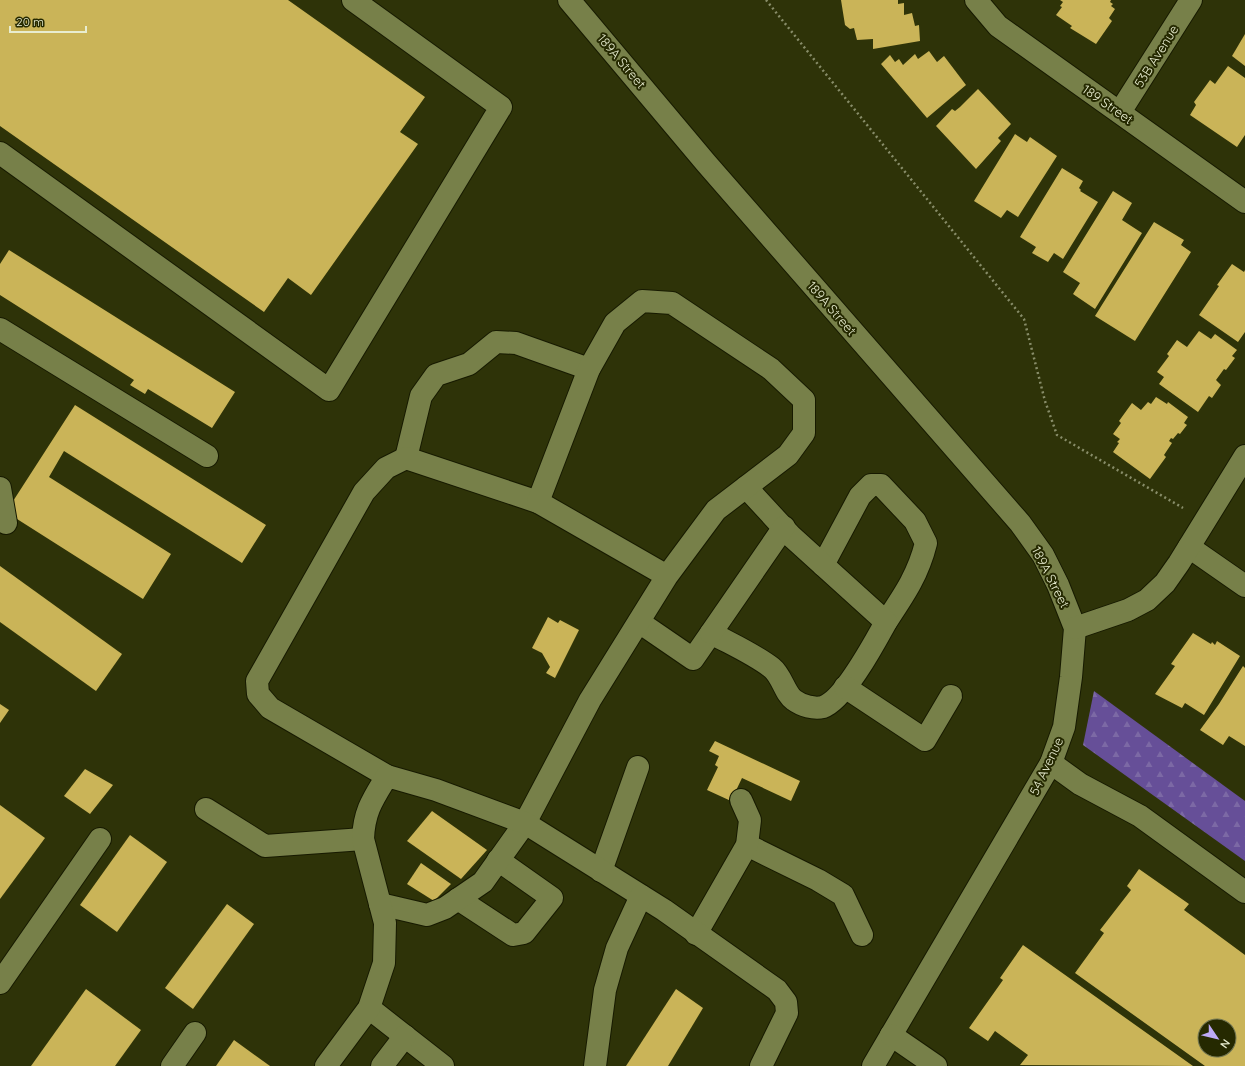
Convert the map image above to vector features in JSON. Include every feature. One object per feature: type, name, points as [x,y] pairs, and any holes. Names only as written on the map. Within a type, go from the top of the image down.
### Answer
[{"type":"street","points":[[0,153],[329,390],[501,107],[354,0]]},
{"type":"street","name":"189A Street","points":[[569,0],[706,163],[1020,523],[1043,555],[1058,585],[1075,628]]},
{"type":"street","name":"189 Street","points":[[976,0],[998,26],[1245,202]]},
{"type":"street","name":"53B Avenue","points":[[1120,112],[1191,0]]},
{"type":"street","points":[[380,904],[427,915],[446,908],[483,882],[525,823],[590,700],[667,576],[716,510],[788,456],[804,433],[804,400],[771,369],[672,303],[642,301],[615,323],[590,369],[538,502]]},
{"type":"street","points":[[0,328],[207,456]]},
{"type":"street","points":[[406,458],[421,396],[436,375],[469,364],[496,342],[516,343],[590,369]]},
{"type":"street","points":[[1075,628],[1128,610],[1147,600],[1165,583],[1245,456]]},
{"type":"street","points":[[667,576],[538,502],[406,458],[386,468],[364,492],[257,681],[258,694],[270,708],[387,776],[436,790],[525,823],[641,896],[777,990],[786,1002],[787,1013],[761,1066]]},
{"type":"street","points":[[711,633],[772,668],[782,679],[792,700],[805,706],[822,707],[833,701],[845,687],[872,648],[886,622],[904,595],[920,566],[926,543],[915,521],[881,485],[871,485],[860,496],[823,565]]},
{"type":"street","points":[[746,487],[823,565],[886,622]]},
{"type":"street","points":[[0,488],[6,523]]},
{"type":"street","points":[[639,622],[693,659],[784,527]]},
{"type":"street","points":[[1189,547],[1245,586]]},
{"type":"street","name":"54 Avenue","points":[[872,1066],[1051,763],[1064,727],[1071,677],[1075,628]]},
{"type":"street","points":[[845,687],[925,740],[951,696]]},
{"type":"street","points":[[1051,763],[1080,784],[1140,816],[1245,892]]},
{"type":"street","points":[[602,871],[638,767]]},
{"type":"street","points":[[326,1066],[369,1008],[384,963],[385,923],[363,839],[368,807],[387,776]]},
{"type":"street","points":[[696,934],[747,845],[750,820],[741,800]]},
{"type":"street","points":[[206,809],[265,846],[363,839]]},
{"type":"street","points":[[0,983],[100,839]]},
{"type":"street","points":[[747,845],[843,894],[862,935]]},
{"type":"street","points":[[458,899],[513,935],[524,933],[552,898],[498,860]]},
{"type":"street","points":[[595,1066],[605,990],[617,948],[641,896]]},
{"type":"street","points":[[369,1008],[443,1066]]},
{"type":"street","points":[[172,1066],[195,1033]]},
{"type":"street","points":[[891,1035],[936,1066]]},
{"type":"street","points":[[382,1066],[405,1036]]},
{"type":"path","points":[[766,0],[1024,319],[1045,401],[1057,435],[1183,508]]},
{"type":"green space","points":[[1094,691],[1245,801],[1245,861],[1083,745]]},
{"type":"building","points":[[0,0],[288,0],[425,97],[400,132],[418,144],[311,295],[288,278],[264,312],[0,126]]},
{"type":"building","points":[[841,0],[898,0],[898,4],[904,3],[904,15],[912,13],[915,26],[919,25],[920,41],[873,49],[873,39],[857,40],[854,28],[850,29],[845,25]]},
{"type":"building","points":[[1060,0],[1111,0],[1110,2],[1113,4],[1111,6],[1115,9],[1109,18],[1112,21],[1096,44],[1070,28],[1072,26],[1056,15],[1062,7],[1060,6],[1063,2]]},
{"type":"building","points":[[1245,34],[1245,66],[1232,56]]},
{"type":"building","points":[[929,51],[937,62],[944,56],[966,85],[927,118],[881,64],[890,55],[895,62],[899,59],[903,65],[915,54],[918,59]]},
{"type":"building","points":[[1228,66],[1245,78],[1245,135],[1237,147],[1190,115],[1196,105],[1194,102],[1210,80],[1215,84]]},
{"type":"building","points":[[978,89],[1011,124],[998,138],[1001,141],[976,169],[936,126],[952,109],[955,111]]},
{"type":"building","points":[[1015,134],[1027,142],[1030,137],[1057,156],[1018,217],[1007,210],[1001,218],[974,201]]},
{"type":"building","points":[[1062,168],[1083,181],[1079,188],[1081,190],[1080,191],[1098,202],[1063,259],[1054,253],[1048,262],[1032,253],[1036,247],[1020,237]]},
{"type":"building","points":[[1113,191],[1132,203],[1122,220],[1142,233],[1095,309],[1073,294],[1080,283],[1063,272]]},
{"type":"building","points":[[1154,222],[1184,240],[1181,245],[1191,252],[1135,341],[1095,316]]},
{"type":"building","points":[[9,250],[235,392],[212,428],[148,389],[145,394],[130,385],[134,380],[0,295],[0,264]]},
{"type":"building","points":[[1232,264],[1244,272],[1245,270],[1245,332],[1238,342],[1199,315]]},
{"type":"building","points":[[1199,331],[1211,339],[1215,334],[1237,350],[1232,356],[1235,358],[1216,380],[1221,385],[1212,398],[1209,396],[1198,412],[1159,384],[1164,377],[1157,372],[1169,356],[1167,354],[1177,340],[1187,347]]},
{"type":"building","points":[[1156,397],[1167,404],[1168,402],[1188,417],[1184,423],[1187,425],[1180,434],[1178,433],[1169,441],[1172,443],[1164,455],[1166,457],[1150,479],[1113,452],[1119,443],[1117,442],[1120,439],[1113,434],[1121,423],[1119,421],[1132,403],[1141,410],[1148,402],[1151,404]]},
{"type":"building","points":[[75,405],[266,525],[242,563],[64,451],[49,477],[171,554],[143,599],[6,512]]},
{"type":"building","points":[[0,566],[122,654],[96,691],[0,622]]},
{"type":"building","points":[[548,617],[558,623],[560,620],[579,630],[555,678],[546,673],[550,667],[542,653],[532,648]]},
{"type":"building","points":[[1193,633],[1211,644],[1212,642],[1215,645],[1217,641],[1240,656],[1204,715],[1185,703],[1182,708],[1155,694],[1175,666],[1171,664]]},
{"type":"building","points":[[1243,666],[1245,668],[1245,746],[1229,736],[1223,745],[1200,730],[1219,704]]},
{"type":"building","points":[[0,704],[9,710],[0,723]]},
{"type":"building","points":[[715,741],[800,781],[791,801],[742,778],[731,801],[707,790],[718,767],[715,765],[719,756],[709,751]]},
{"type":"building","points":[[85,769],[113,785],[90,814],[64,796]]},
{"type":"building","points":[[0,805],[45,838],[0,899]]},
{"type":"building","points":[[432,811],[487,850],[461,879],[407,841]]},
{"type":"building","points":[[130,835],[167,862],[117,932],[80,905]]},
{"type":"building","points":[[421,863],[451,884],[434,901],[407,884]]},
{"type":"building","points":[[1139,869],[1189,904],[1184,910],[1245,955],[1245,1066],[1205,1066],[1075,973],[1104,933],[1100,930],[1131,890],[1127,886]]},
{"type":"building","points":[[227,904],[254,924],[193,1009],[165,988]]},
{"type":"building","points":[[1023,945],[1193,1066],[1020,1065],[1028,1055],[995,1031],[988,1041],[969,1028],[1003,980],[1000,978]]},
{"type":"building","points":[[86,989],[141,1030],[115,1066],[31,1066]]},
{"type":"building","points":[[676,989],[703,1008],[668,1066],[626,1066]]},
{"type":"building","points":[[234,1040],[270,1066],[216,1066]]}]
